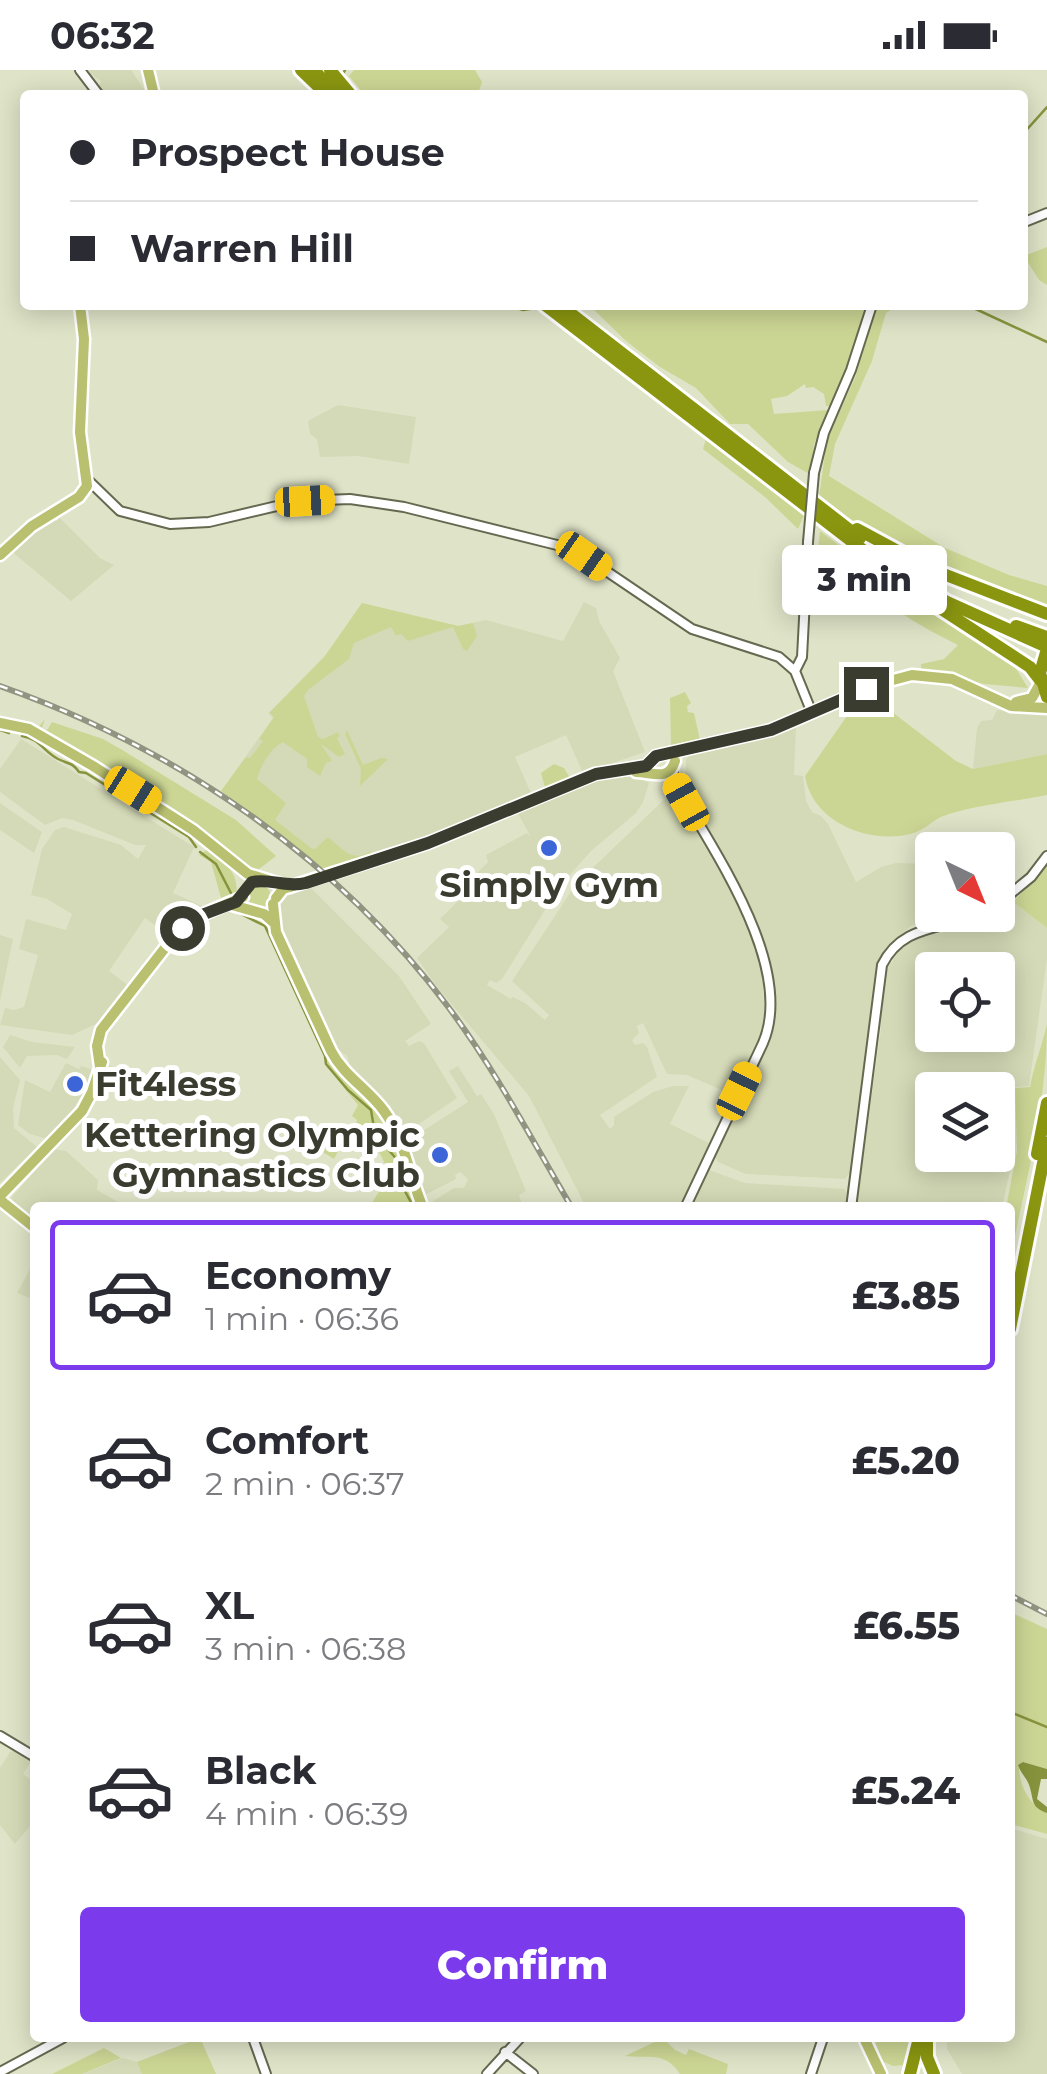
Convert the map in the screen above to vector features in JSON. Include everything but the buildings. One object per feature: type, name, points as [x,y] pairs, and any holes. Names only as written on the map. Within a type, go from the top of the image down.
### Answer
[{"type":"highway","points":[[301,70],[323,90]]},
{"type":"highway","points":[[314,70],[332,90]]},
{"type":"highway","points":[[330,70],[348,90]]},
{"type":"highway","points":[[552,310],[830,519],[924,580],[986,613],[1047,637]]},
{"type":"highway","points":[[566,310],[894,571],[947,602],[1046,650],[1040,681]]},
{"type":"highway","points":[[830,519],[933,570],[1047,614]]},
{"type":"highway","points":[[830,519],[906,587],[1030,668],[1047,697]]},
{"type":"highway","points":[[1015,1264],[1047,1103]]},
{"type":"highway","points":[[1015,1305],[1047,1143]]},
{"type":"highway","points":[[917,2042],[912,2074],[932,2074],[927,2042]]},
{"type":"main road","points":[[0,555],[86,486],[80,432],[84,339],[81,310]]},
{"type":"main road","points":[[254,912],[266,911],[280,892],[291,887],[418,847],[584,778],[669,765],[690,750],[771,730],[878,684],[912,675],[952,680],[1019,708],[1047,708]]},
{"type":"main road","points":[[995,699],[1025,701],[1036,694],[1040,681]]},
{"type":"main road","points":[[0,722],[29,729],[109,775],[193,830],[238,868],[273,888],[273,922],[338,1065],[373,1098],[394,1128],[421,1202]]},
{"type":"main road","points":[[647,769],[651,759],[669,765]]},
{"type":"main road","points":[[238,868],[238,900]]},
{"type":"main road","points":[[30,1225],[5,1209],[0,1198],[4,1186],[82,1111],[100,1067],[105,1026],[116,1007],[178,930],[199,916],[238,900],[252,882],[291,887]]},
{"type":"main road","points":[[238,900],[273,922]]},
{"type":"main road","points":[[4,1186],[5,1209]]},
{"type":"main road","points":[[866,2042],[881,2074]]},
{"type":"main road","points":[[874,2062],[890,2074]]},
{"type":"street","points":[[80,70],[95,90]]},
{"type":"street","points":[[795,671],[802,656],[814,473],[824,433],[851,370],[870,310]]},
{"type":"street","points":[[86,486],[126,514],[170,524],[204,523],[298,501],[350,499],[404,507],[558,545],[584,556],[684,625],[779,657],[795,671],[812,714]]},
{"type":"street","points":[[669,765],[675,783],[753,926],[764,962],[770,1014],[766,1035],[689,1202]]},
{"type":"street","points":[[1015,890],[1032,877],[1047,856]]},
{"type":"street","points":[[852,1202],[882,965],[894,946],[915,932]]},
{"type":"street","points":[[0,1736],[30,1754]]},
{"type":"street","points":[[0,2072],[56,2042]]},
{"type":"street","points":[[254,2042],[266,2074]]},
{"type":"street","points":[[487,2074],[516,2042]]},
{"type":"street","points":[[811,2074],[822,2042]]},
{"type":"street","points":[[505,2052],[533,2074]]},
{"type":"shaded area","points":[[86,70],[131,70],[145,90],[101,90],[101,81]]},
{"type":"shaded area","points":[[354,70],[475,70],[482,82],[479,90],[361,90],[349,76]]},
{"type":"shaded area","points":[[1047,247],[1047,285],[1028,262],[1028,254]]},
{"type":"shaded area","points":[[594,310],[867,310],[831,406],[826,406],[824,394],[813,387],[806,388],[805,384],[787,396],[771,399],[774,414],[828,410],[814,444],[811,475],[788,462],[748,424],[730,424],[696,388],[626,341]]},
{"type":"shaded area","points":[[875,310],[890,310],[886,313],[872,361],[835,444],[829,476],[945,548],[1047,586],[1047,609],[900,547],[819,497],[827,439],[855,378]]},
{"type":"shaded area","points":[[338,405],[416,417],[409,464],[358,456],[320,457],[308,421]]},
{"type":"shaded area","points":[[706,439],[805,513],[798,529],[765,497],[703,449]]},
{"type":"shaded area","points":[[59,517],[100,558],[114,565],[71,601],[10,550],[36,528]]},
{"type":"shaded area","points":[[820,531],[909,598],[1015,667],[1028,688],[984,684],[921,669],[921,664],[944,659],[958,645],[902,614],[851,577],[818,549]]},
{"type":"shaded area","points":[[584,602],[596,608],[620,658],[613,671],[645,752],[583,773],[566,735],[515,757],[531,793],[410,844],[372,854],[328,873],[222,790],[273,718],[269,713],[325,656],[362,603],[458,626],[486,620],[563,641]]},
{"type":"shaded area","points":[[362,603],[458,626],[473,623],[477,636],[467,651],[453,627],[408,641],[401,634],[396,636],[391,627],[354,643],[349,659],[304,696],[318,737],[323,739],[338,732],[345,754],[339,757],[321,744],[332,761],[326,763],[320,776],[307,767],[307,759],[283,742],[267,758],[257,779],[286,803],[275,820],[311,848],[315,849],[328,837],[353,855],[371,851],[371,858],[328,873],[221,791],[263,741],[259,739],[274,717],[269,713],[325,656]]},
{"type":"shaded area","points":[[685,692],[691,703],[688,712],[694,713],[700,740],[671,748],[670,698]]},
{"type":"shaded area","points":[[870,695],[956,761],[973,769],[1047,754],[1047,795],[953,813],[918,832],[898,836],[880,836],[846,827],[819,807],[805,776],[854,706]]},
{"type":"shaded area","points":[[997,710],[1047,715],[1047,754],[973,769],[977,728],[981,721],[992,720]]},
{"type":"shaded area","points":[[45,719],[42,728],[47,730],[52,722],[103,739],[124,751],[236,820],[276,856],[254,873],[36,730]]},
{"type":"shaded area","points":[[796,728],[794,775],[803,776],[806,801],[812,812],[828,824],[856,882],[881,867],[915,864],[915,924],[889,945],[876,966],[851,1171],[845,1179],[746,1174],[718,1162],[714,1156],[768,1044],[775,1019],[765,944],[749,903],[685,788],[688,756]]},
{"type":"shaded area","points":[[347,730],[363,765],[388,759],[360,786],[361,769],[345,734]]},
{"type":"shaded area","points":[[21,739],[194,847],[173,893],[204,907],[168,935],[145,918],[109,971],[129,986],[96,1024],[72,1035],[0,1025],[5,1008],[24,1007],[38,955],[19,949],[26,919],[66,930],[72,914],[47,899],[31,895],[42,849],[55,830],[64,827],[121,845],[138,859],[146,845],[135,845],[73,820],[62,818],[45,825],[0,792],[0,769]]},
{"type":"shaded area","points":[[554,764],[564,768],[570,778],[545,788],[541,773]]},
{"type":"shaded area","points":[[605,777],[640,777],[649,783],[636,813],[591,851],[560,886],[502,979],[496,983],[490,980],[487,985],[525,1003],[545,1020],[549,1015],[512,981],[576,884],[674,790],[751,932],[762,978],[765,1014],[761,1033],[731,1094],[687,1075],[667,1074],[643,1023],[637,1026],[639,1033],[632,1040],[635,1045],[643,1043],[647,1047],[657,1077],[600,1115],[610,1129],[614,1117],[653,1092],[689,1086],[670,1124],[709,1143],[682,1202],[583,1202],[529,1096],[417,958],[449,927],[440,919],[463,896],[463,887],[488,862],[486,855],[527,833],[531,837],[517,812]]},
{"type":"shaded area","points":[[0,803],[42,832],[34,853],[0,830]]},
{"type":"shaded area","points":[[208,849],[225,863],[236,881],[236,896],[219,904],[216,901],[221,898],[211,862],[199,855]]},
{"type":"shaded area","points":[[1047,864],[1047,928],[1015,900]]},
{"type":"shaded area","points":[[259,885],[268,888],[268,906],[259,909],[250,906],[247,897],[250,888]]},
{"type":"shaded area","points":[[311,888],[399,976],[431,1024],[405,1041],[409,1046],[424,1043],[457,1098],[407,1132],[353,1074],[347,1056],[335,1047],[281,932],[278,910],[282,900],[286,895]]},
{"type":"shaded area","points":[[1015,904],[1047,928],[1047,959],[1029,1086],[1015,1087],[1015,1072],[915,1072],[915,1172],[1010,1172],[1003,1202],[857,1202],[881,1029],[881,995],[887,970],[899,951],[914,939],[945,932],[1015,932]]},
{"type":"shaded area","points":[[0,935],[13,939],[0,1001]]},
{"type":"shaded area","points":[[1047,1024],[1040,1112],[1015,1236],[1015,1202],[1007,1202],[1017,1151],[1015,1088],[1030,1087]]},
{"type":"shaded area","points":[[10,1035],[75,1047],[67,1059],[57,1055],[27,1056],[20,1068],[3,1047]]},
{"type":"shaded area","points":[[325,1050],[341,1076],[370,1102],[392,1136],[415,1202],[372,1202],[390,1174],[373,1140],[352,1116],[358,1105],[326,1066]]},
{"type":"shaded area","points":[[0,1057],[20,1080],[13,1108],[14,1128],[37,1147],[0,1183]]},
{"type":"shaded area","points":[[66,1063],[94,1070],[88,1086],[68,1117],[47,1139],[30,1134],[18,1125],[25,1080],[50,1092]]},
{"type":"shaded area","points":[[104,1063],[129,1075],[134,1068],[137,1070],[128,1088],[105,1074]]},
{"type":"shaded area","points":[[458,1066],[494,1114],[526,1191],[519,1195],[521,1202],[432,1202],[454,1188],[464,1188],[468,1179],[460,1172],[456,1179],[423,1196],[410,1139],[468,1102],[449,1071]]},
{"type":"shaded area","points":[[335,1128],[346,1136],[334,1159],[321,1151]]},
{"type":"shaded area","points":[[54,1149],[66,1151],[98,1180],[97,1190],[118,1202],[30,1202],[30,1216],[13,1203],[12,1197]]},
{"type":"shaded area","points":[[709,1170],[745,1183],[844,1189],[847,1194],[846,1202],[694,1202]]},
{"type":"shaded area","points":[[30,1269],[30,1298],[17,1293]]},
{"type":"shaded area","points":[[1015,1614],[1047,1629],[1047,1769],[1023,1762],[1019,1766],[1026,1793],[1047,1813],[1047,1834],[1015,1825]]},
{"type":"shaded area","points":[[17,1750],[30,1759],[23,1774],[30,1779],[30,1826],[15,1844],[0,1825],[0,1768],[10,1752]]},
{"type":"shaded area","points":[[1023,1762],[1047,1769],[1047,1779],[1041,1779],[1037,1799],[1047,1807],[1047,1813],[1034,1803],[1018,1765]]},
{"type":"shaded area","points":[[1015,1829],[1047,1839],[1047,2074],[962,2074],[947,2042],[1015,2042]]},
{"type":"shaded area","points":[[190,2042],[202,2042],[216,2074],[83,2074],[123,2058],[137,2062]]},
{"type":"shaded area","points":[[190,2042],[202,2042],[216,2074],[142,2074],[137,2062]]},
{"type":"shaded area","points":[[655,2042],[667,2042],[686,2055],[689,2049],[728,2064],[726,2074],[680,2074],[662,2059],[625,2056]]},
{"type":"shaded area","points":[[875,2042],[912,2042],[904,2065],[882,2061]]},
{"type":"shaded area","points":[[104,2048],[121,2058],[82,2074],[52,2074]]},
{"type":"waterway","points":[[343,74],[345,70]]},
{"type":"waterway","points":[[1028,128],[1047,107]]},
{"type":"waterway","points":[[978,310],[1047,342]]},
{"type":"waterway","points":[[0,730],[9,733]]},
{"type":"waterway","points":[[22,736],[189,837],[196,847]]},
{"type":"waterway","points":[[200,852],[216,864],[233,897]]},
{"type":"waterway","points":[[239,913],[265,926],[326,1064],[371,1110],[375,1134],[399,1162],[399,1180],[411,1202]]},
{"type":"waterway","points":[[1015,1714],[1047,1727]]},
{"type":"railway","points":[[0,686],[65,711],[190,775],[304,856],[356,903],[449,1008],[513,1106],[569,1202]]},
{"type":"railway","points":[[1015,1598],[1047,1614]]},
{"type":"place","name":"Simply Gym","points":[[549,848]]},
{"type":"place","name":"Fit4less","points":[[75,1084]]},
{"type":"place","name":"Kettering Olympic Gymnastics Club","points":[[440,1155]]},
{"type":"route","points":[[182,928],[199,916],[236,902],[252,882],[260,880],[291,887],[306,883],[428,843],[596,774],[646,766],[656,756],[796,722],[866,689]]}]
